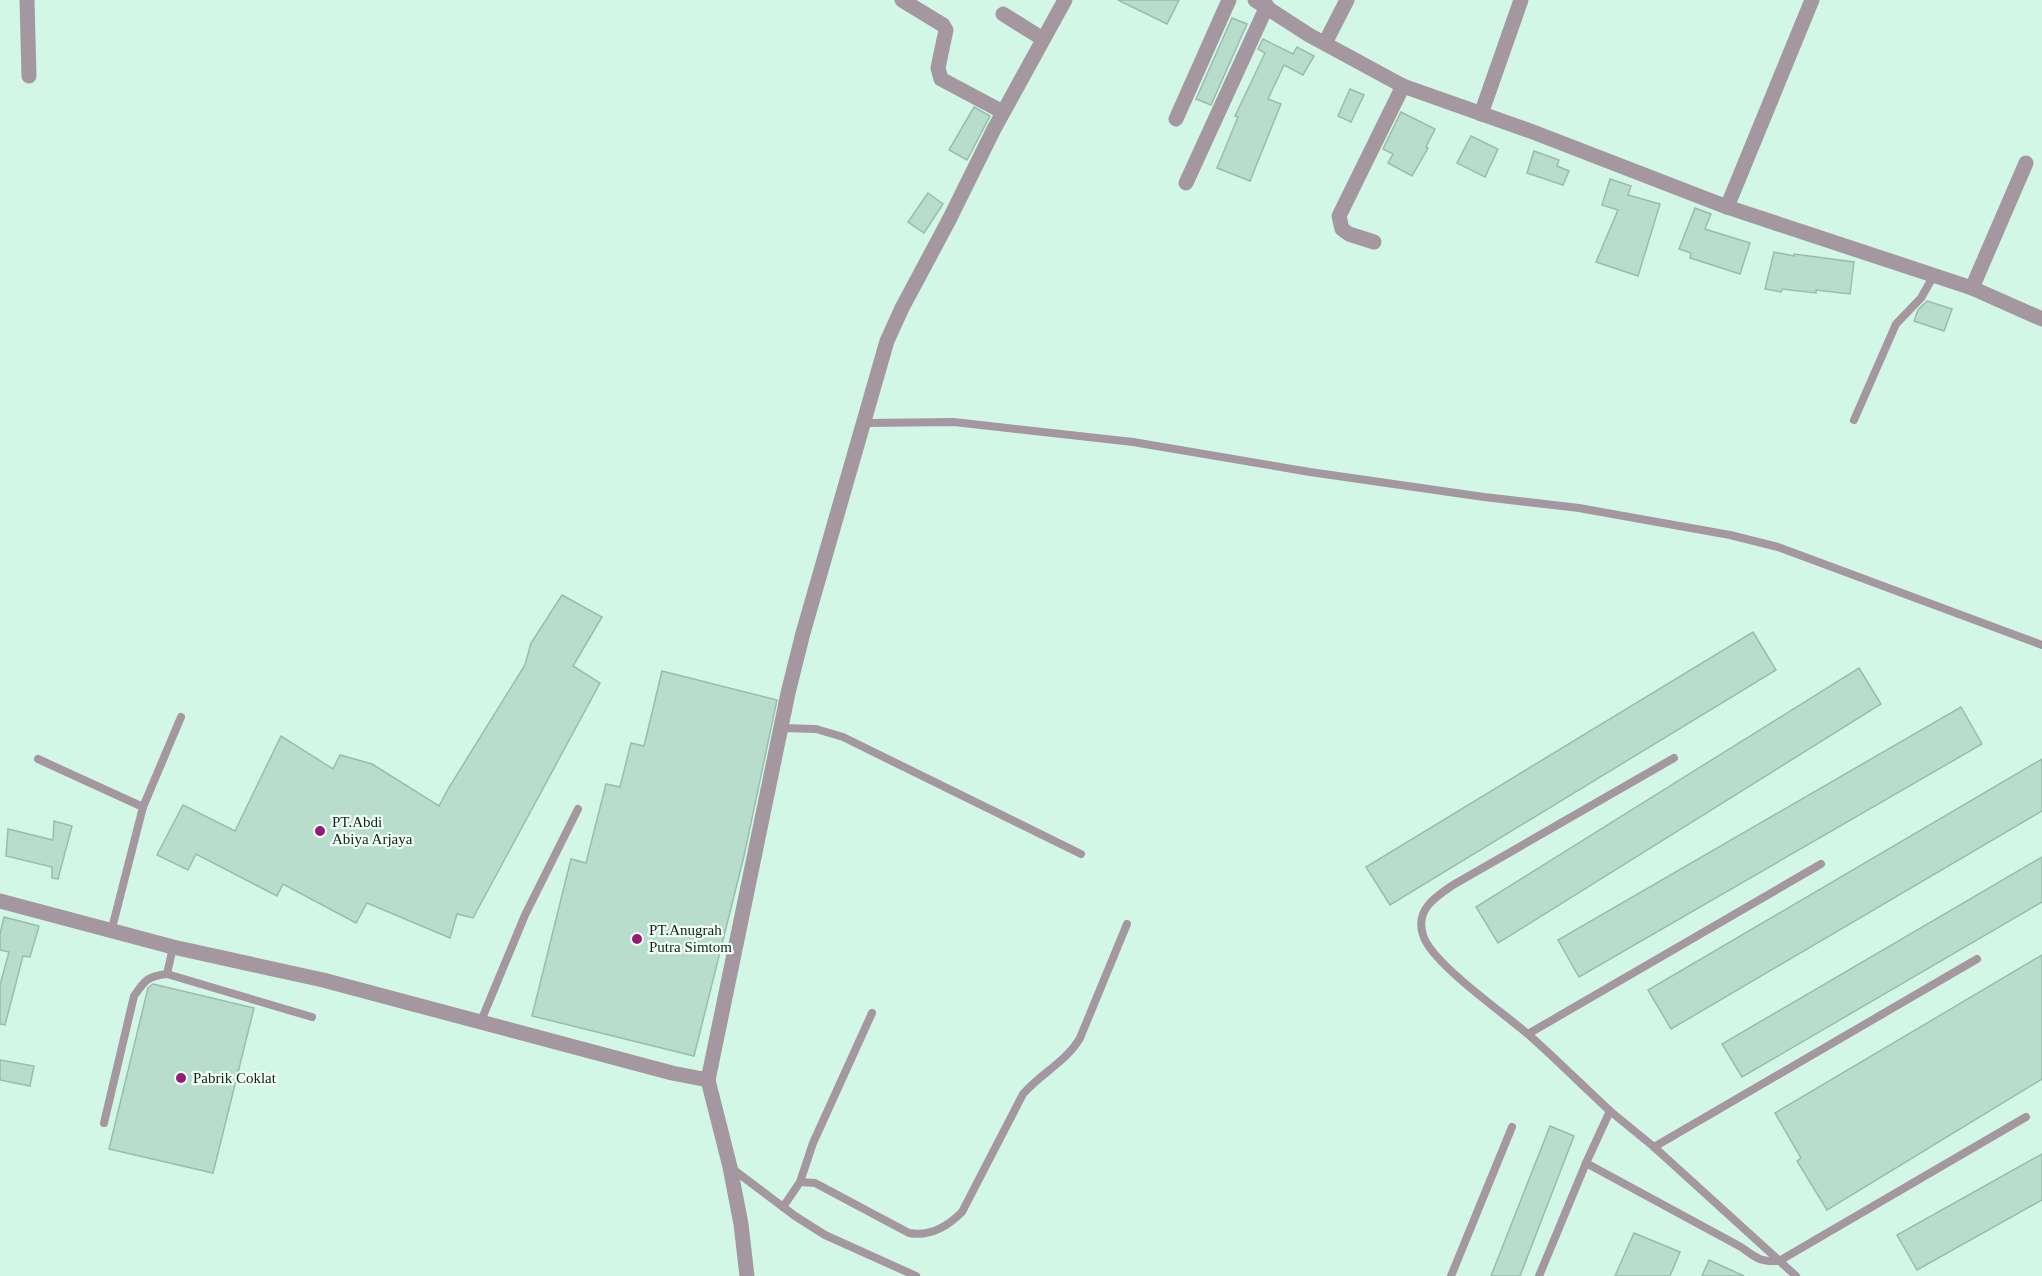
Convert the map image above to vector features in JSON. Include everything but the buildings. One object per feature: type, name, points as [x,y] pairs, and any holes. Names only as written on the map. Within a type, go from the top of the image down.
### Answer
[{"type":"street","points":[[27,0],[29,76]]},
{"type":"street","points":[[902,0],[943,25],[946,30],[938,68],[941,79],[1003,112]]},
{"type":"street","points":[[747,1276],[741,1224],[730,1167],[708,1080],[803,633],[865,423],[879,365],[902,308],[1003,112],[1065,0]]},
{"type":"street","points":[[1176,119],[1228,0]]},
{"type":"street","points":[[1325,43],[1347,0]]},
{"type":"street","points":[[1481,114],[1521,0]]},
{"type":"street","points":[[1727,207],[1812,0]]},
{"type":"street","points":[[1186,183],[1261,3],[1309,35],[1403,86],[1533,132],[1727,207],[1972,288],[2042,319]]},
{"type":"street","points":[[1003,15],[1043,39]]},
{"type":"street","points":[[1374,242],[1349,234],[1342,229],[1340,216],[1403,86]]},
{"type":"street","points":[[1972,288],[2026,163]]},
{"type":"street","points":[[0,902],[173,947],[323,980],[672,1073],[708,1080]]},
{"type":"lane","points":[[1854,420],[1896,324],[1921,298],[1934,275]]},
{"type":"lane","points":[[865,423],[954,422],[1133,442],[1310,472],[1579,508],[1730,535],[1778,547],[2042,645]]},
{"type":"lane","points":[[111,932],[143,807],[181,717]]},
{"type":"lane","points":[[781,728],[816,729],[843,737],[1081,854]]},
{"type":"lane","points":[[1674,758],[1432,898],[1424,911],[1421,925],[1423,937],[1434,953],[1469,986],[1528,1034],[1610,1111],[1654,1147],[1796,1276]]},
{"type":"lane","points":[[38,759],[143,807]]},
{"type":"lane","points":[[481,1021],[525,915],[578,808]]},
{"type":"lane","points":[[1528,1034],[1821,864]]},
{"type":"lane","points":[[800,1182],[815,1183],[909,1233],[932,1233],[952,1222],[962,1212],[1023,1094],[1073,1050],[1127,924]]},
{"type":"lane","points":[[167,974],[173,947]]},
{"type":"lane","points":[[1654,1147],[1977,959]]},
{"type":"lane","points":[[104,1123],[134,996],[142,983],[152,976],[167,974],[312,1017]]},
{"type":"lane","points":[[783,1207],[800,1182],[813,1143],[872,1013]]},
{"type":"lane","points":[[1539,1276],[1610,1111]]},
{"type":"lane","points":[[1586,1163],[1741,1247],[1758,1259],[1764,1262],[1779,1261],[2026,1117]]},
{"type":"lane","points":[[1451,1276],[1512,1127]]},
{"type":"lane","points":[[730,1167],[825,1235],[916,1276]]},
{"type":"place","name":"PT.Abdi Abiya Arjaya","points":[[320,831]]},
{"type":"place","name":"PT.Anugrah Putra Simtom","points":[[637,939]]},
{"type":"place","name":"Pabrik Coklat","points":[[181,1078]]}]
